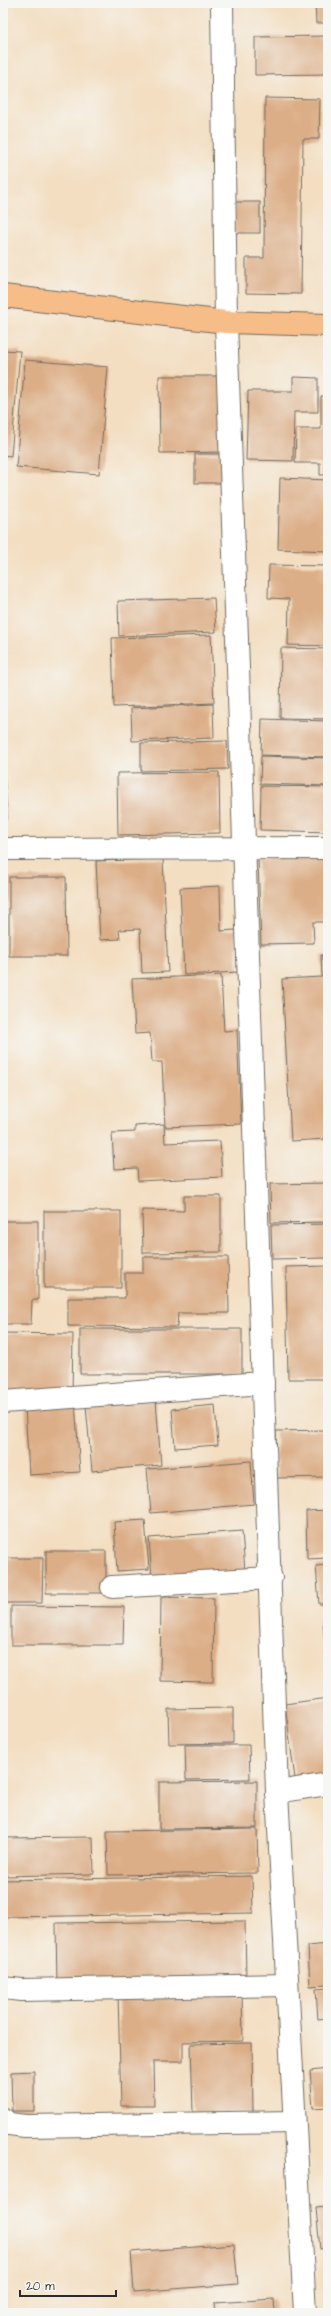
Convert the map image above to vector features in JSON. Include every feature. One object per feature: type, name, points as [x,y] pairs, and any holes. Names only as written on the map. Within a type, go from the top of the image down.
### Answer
[{"type":"main road","points":[[3,296],[226,322],[328,325]]},
{"type":"street","points":[[222,3],[226,322],[271,1578],[277,1792],[305,2313]]},
{"type":"street","points":[[3,849],[244,850],[328,848]]},
{"type":"street","points":[[3,1402],[263,1383]]},
{"type":"street","points":[[112,1587],[271,1578]]},
{"type":"street","points":[[277,1792],[328,1784]]},
{"type":"street","points":[[3,1988],[22,1990],[287,1985]]},
{"type":"street","points":[[3,2119],[9,2124],[26,2126],[294,2122]]},
{"type":"building","points":[[315,3],[328,3],[328,23],[316,23]]},
{"type":"building","points":[[328,36],[328,74],[255,75],[255,37]]},
{"type":"building","points":[[265,98],[320,99],[319,139],[303,139],[301,294],[246,293],[246,258],[264,258]]},
{"type":"building","points":[[235,202],[260,202],[260,233],[235,233]]},
{"type":"building","points":[[3,350],[20,351],[11,456],[3,455]]},
{"type":"building","points":[[25,360],[108,367],[99,474],[16,467]]},
{"type":"building","points":[[159,376],[225,376],[226,452],[160,453]]},
{"type":"building","points":[[293,377],[318,378],[318,412],[294,412],[293,461],[246,460],[248,391],[293,391]]},
{"type":"building","points":[[321,396],[328,396],[328,475],[320,475],[320,463],[295,463],[296,429],[321,429]]},
{"type":"building","points":[[195,454],[224,454],[224,483],[195,483]]},
{"type":"building","points":[[280,478],[328,480],[328,551],[278,549]]},
{"type":"building","points":[[269,565],[328,566],[328,646],[288,645],[289,599],[268,598]]},
{"type":"building","points":[[214,598],[216,632],[119,636],[118,601]]},
{"type":"building","points":[[211,635],[214,703],[114,707],[112,638]]},
{"type":"building","points":[[281,648],[328,649],[328,719],[280,718]]},
{"type":"building","points":[[213,704],[214,738],[132,741],[131,708]]},
{"type":"building","points":[[262,719],[328,721],[328,757],[261,755]]},
{"type":"building","points":[[227,741],[228,769],[141,771],[141,743]]},
{"type":"building","points":[[3,754],[7,819],[3,820]]},
{"type":"building","points":[[261,756],[328,758],[328,786],[260,784]]},
{"type":"building","points":[[219,772],[220,833],[118,835],[117,773]]},
{"type":"building","points":[[261,786],[328,787],[328,832],[260,830]]},
{"type":"building","points":[[328,857],[328,922],[313,922],[314,943],[261,944],[258,859]]},
{"type":"building","points":[[163,859],[168,972],[142,973],[140,929],[119,930],[120,939],[100,940],[96,861]]},
{"type":"building","points":[[9,877],[66,877],[67,956],[9,956]]},
{"type":"building","points":[[220,886],[221,931],[236,930],[238,972],[184,975],[180,888]]},
{"type":"building","points":[[321,955],[328,955],[328,1139],[291,1141],[282,979],[322,977]]},
{"type":"building","points":[[221,975],[224,1031],[237,1030],[241,1124],[165,1127],[162,1062],[152,1062],[150,1033],[135,1034],[132,979]]},
{"type":"building","points":[[164,1124],[165,1143],[220,1141],[222,1177],[138,1181],[137,1168],[114,1169],[112,1133],[135,1132],[135,1126]]},
{"type":"building","points":[[328,1183],[328,1222],[271,1223],[270,1184]]},
{"type":"building","points":[[184,1196],[221,1196],[221,1252],[143,1253],[142,1210],[184,1211]]},
{"type":"building","points":[[44,1211],[121,1211],[121,1288],[44,1288]]},
{"type":"building","points":[[3,1221],[38,1221],[38,1300],[32,1300],[31,1324],[3,1324]]},
{"type":"building","points":[[328,1224],[328,1258],[272,1259],[271,1225]]},
{"type":"building","points":[[143,1257],[228,1257],[229,1313],[178,1313],[177,1327],[68,1326],[68,1298],[125,1298],[125,1273],[143,1273]]},
{"type":"building","points":[[328,1266],[328,1379],[288,1379],[286,1267]]},
{"type":"building","points":[[80,1329],[242,1329],[242,1374],[80,1374]]},
{"type":"building","points":[[3,1333],[73,1334],[72,1395],[3,1394]]},
{"type":"building","points":[[156,1400],[161,1465],[92,1471],[86,1406]]},
{"type":"building","points":[[75,1402],[80,1472],[29,1475],[25,1406]]},
{"type":"building","points":[[215,1405],[218,1445],[175,1448],[172,1409]]},
{"type":"building","points":[[328,1430],[328,1477],[277,1478],[276,1431]]},
{"type":"building","points":[[251,1461],[254,1504],[151,1513],[147,1469]]},
{"type":"building","points":[[328,1510],[328,1558],[307,1559],[306,1511]]},
{"type":"building","points":[[145,1520],[149,1569],[117,1571],[114,1522]]},
{"type":"building","points":[[242,1531],[245,1572],[152,1579],[149,1538]]},
{"type":"building","points":[[46,1551],[106,1551],[106,1593],[46,1593]]},
{"type":"building","points":[[3,1558],[43,1558],[42,1603],[3,1603]]},
{"type":"building","points":[[328,1565],[328,1604],[319,1604],[316,1566]]},
{"type":"building","points":[[161,1597],[214,1598],[213,1682],[160,1681]]},
{"type":"building","points":[[11,1606],[124,1607],[123,1645],[11,1645]]},
{"type":"building","points":[[323,1621],[328,1621],[328,1664],[326,1664]]},
{"type":"building","points":[[328,1698],[328,1774],[295,1779],[285,1704]]},
{"type":"building","points":[[233,1708],[233,1743],[169,1744],[168,1709]]},
{"type":"building","points":[[185,1745],[249,1745],[250,1779],[186,1780]]},
{"type":"building","points":[[257,1781],[257,1828],[159,1829],[159,1782]]},
{"type":"building","points":[[257,1829],[258,1873],[108,1875],[107,1831]]},
{"type":"building","points":[[325,1831],[328,1831],[328,1868],[327,1868]]},
{"type":"building","points":[[93,1837],[94,1874],[3,1876],[3,1838]]},
{"type":"building","points":[[252,1876],[253,1913],[3,1917],[3,1880]]},
{"type":"building","points":[[245,1921],[246,1982],[57,1985],[56,1923]]},
{"type":"building","points":[[328,1944],[328,1985],[310,1986],[308,1946]]},
{"type":"building","points":[[328,1988],[328,2019],[318,2020],[316,1989]]},
{"type":"building","points":[[242,1991],[243,2041],[183,2042],[183,2061],[153,2061],[154,2106],[121,2106],[118,1994]]},
{"type":"building","points":[[252,2043],[253,2112],[193,2113],[191,2044]]},
{"type":"building","points":[[328,2069],[328,2107],[313,2108],[310,2071]]},
{"type":"building","points":[[34,2071],[34,2111],[12,2111],[11,2072]]},
{"type":"building","points":[[328,2207],[328,2248],[320,2249],[316,2208]]},
{"type":"building","points":[[234,2244],[238,2284],[134,2292],[131,2252]]},
{"type":"building","points":[[274,2299],[275,2313],[215,2313],[214,2303]]}]
